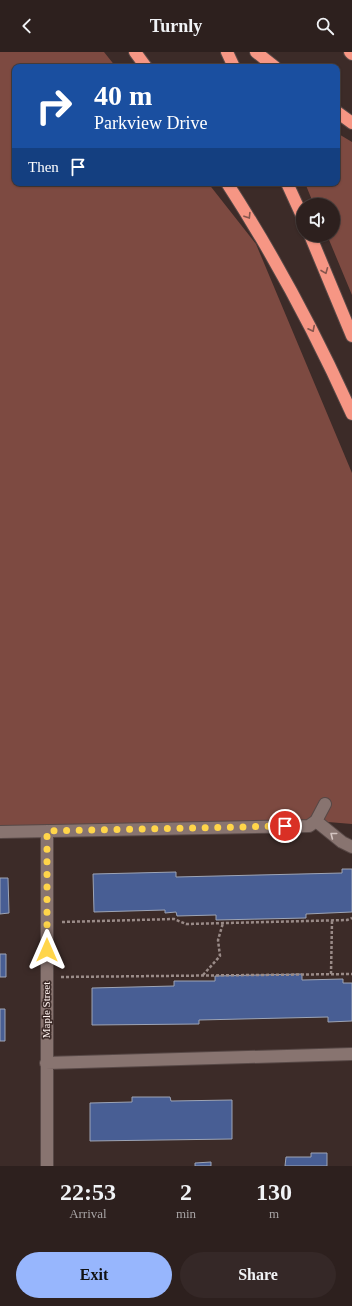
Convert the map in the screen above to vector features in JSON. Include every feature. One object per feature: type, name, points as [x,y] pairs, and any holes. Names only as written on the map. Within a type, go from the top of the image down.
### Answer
[{"type":"highway","points":[[135,52],[144,64]]},
{"type":"highway","points":[[227,52],[233,64]]},
{"type":"highway","points":[[256,52],[271,64]]},
{"type":"highway","points":[[340,114],[352,123]]},
{"type":"highway","points":[[229,186],[262,238],[296,298],[323,351],[352,414]]},
{"type":"highway","points":[[289,186],[296,202]]},
{"type":"highway","points":[[313,242],[352,336]]},
{"type":"street","points":[[0,832],[309,826],[316,821],[325,804]]},
{"type":"street","points":[[316,821],[342,842],[352,847]]},
{"type":"street","name":"Maple Street","points":[[47,831],[47,1166]]},
{"type":"street","points":[[46,1063],[352,1054]]},
{"type":"path","points":[[47,922],[174,920],[186,924],[332,921],[347,920],[352,918]]},
{"type":"path","points":[[331,974],[332,921]]},
{"type":"path","points":[[202,975],[220,956],[218,940],[223,923]]},
{"type":"path","points":[[47,978],[352,974]]},
{"type":"shaded area","points":[[0,52],[104,52],[114,64],[12,64],[12,186],[210,186],[256,244],[352,473],[352,824],[316,821],[0,832]]},
{"type":"shaded area","points":[[340,135],[352,142],[352,295],[330,242],[340,242],[340,198],[311,198],[306,186],[340,186]]},
{"type":"building","points":[[342,869],[352,869],[352,912],[306,914],[306,918],[216,920],[216,915],[177,916],[176,912],[165,913],[165,910],[94,912],[93,874],[176,872],[176,877],[342,873]]},
{"type":"building","points":[[0,878],[8,878],[9,913],[0,914]]},
{"type":"building","points":[[0,954],[6,954],[6,977],[0,977]]},
{"type":"building","points":[[302,974],[302,980],[343,979],[343,983],[352,983],[352,1021],[328,1022],[328,1017],[199,1020],[199,1024],[92,1025],[92,988],[174,986],[174,981],[215,981],[215,976]]},
{"type":"building","points":[[0,1009],[5,1009],[5,1041],[0,1041]]},
{"type":"building","points":[[132,1097],[170,1097],[171,1101],[232,1100],[232,1139],[90,1141],[90,1103],[132,1102]]},
{"type":"building","points":[[311,1153],[327,1153],[327,1166],[285,1166],[286,1157],[311,1157]]},
{"type":"building","points":[[211,1162],[211,1166],[195,1166],[195,1163]]},
{"type":"route","points":[[47,950],[47,831],[285,826]]}]
